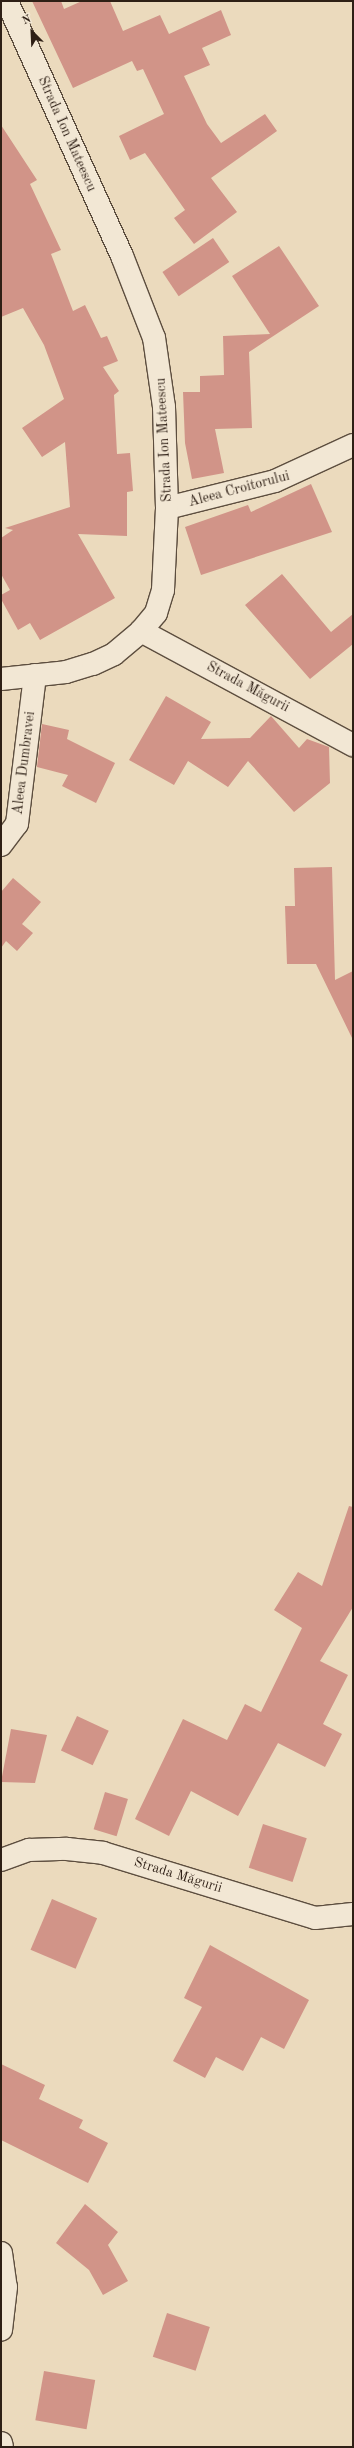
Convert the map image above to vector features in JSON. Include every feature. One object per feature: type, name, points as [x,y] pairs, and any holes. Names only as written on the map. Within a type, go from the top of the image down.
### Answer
[{"type":"street","name":"Strada Ion Mateescu","points":[[1,679],[34,676],[93,664],[114,654],[141,631],[156,613],[163,590],[167,508],[164,407],[154,338],[122,256],[7,1]]},
{"type":"street","name":"Aleea Croitorului","points":[[167,508],[275,481],[353,445]]},
{"type":"street","name":"Strada Măgurii","points":[[141,631],[353,745]]},
{"type":"street","name":"Aleea Dumbravei","points":[[1,845],[17,824],[34,676]]},
{"type":"street","name":"Strada Măgurii","points":[[1,1860],[30,1850],[67,1848],[103,1853],[315,1918],[353,1914]]},
{"type":"street","points":[[1,2253],[6,2287],[1,2330]]},
{"type":"street","points":[[1,2443],[2,2447]]},
{"type":"building","points":[[32,1],[61,1],[64,9],[82,1],[110,1],[123,31],[160,15],[169,34],[221,10],[231,35],[202,48],[210,65],[184,76],[207,124],[221,143],[265,114],[277,131],[211,178],[237,212],[194,244],[174,218],[185,210],[145,153],[130,160],[119,136],[164,114],[143,69],[137,71],[132,61],[73,88]]},
{"type":"building","points":[[1,125],[37,180],[30,184],[61,250],[51,254],[73,311],[85,305],[101,338],[107,336],[118,361],[103,367],[119,391],[114,395],[117,454],[130,453],[133,491],[127,492],[127,536],[78,534],[115,598],[40,640],[30,623],[18,630],[1,599],[1,595],[10,590],[1,574],[1,538],[13,530],[5,528],[70,507],[65,442],[42,457],[22,428],[64,399],[44,345],[23,308],[1,317]]},
{"type":"building","points":[[213,238],[229,262],[179,296],[162,272]]},
{"type":"building","points":[[279,246],[319,306],[249,352],[252,428],[215,429],[224,473],[192,479],[185,443],[183,392],[200,392],[200,376],[224,375],[223,336],[270,334],[232,276]]},
{"type":"building","points":[[311,484],[332,532],[201,575],[185,527],[248,505],[251,512]]},
{"type":"building","points":[[282,574],[331,632],[353,614],[353,644],[310,679],[245,605]]},
{"type":"building","points":[[166,696],[211,722],[201,739],[250,738],[271,716],[299,748],[307,739],[329,747],[330,783],[294,812],[248,761],[228,787],[188,761],[174,785],[129,760]]},
{"type":"building","points":[[42,724],[69,730],[67,739],[115,763],[96,803],[62,786],[68,775],[37,767]]},
{"type":"building","points":[[332,867],[335,980],[353,971],[353,1040],[316,964],[287,964],[285,906],[295,906],[294,868]]},
{"type":"building","points":[[13,878],[41,902],[22,924],[33,933],[17,951],[6,941],[1,948],[1,892]]},
{"type":"building","points":[[349,1506],[353,1507],[353,1607],[320,1661],[348,1675],[323,1724],[342,1734],[325,1767],[278,1743],[238,1816],[191,1791],[169,1836],[135,1819],[183,1719],[227,1740],[245,1704],[261,1712],[302,1628],[274,1610],[298,1572],[322,1586]]},
{"type":"building","points":[[77,1716],[109,1731],[93,1765],[61,1750]]},
{"type":"building","points":[[11,1729],[47,1735],[35,1783],[1,1782]]},
{"type":"building","points":[[105,1792],[128,1799],[117,1836],[94,1829]]},
{"type":"building","points":[[263,1824],[307,1838],[293,1882],[249,1868]]},
{"type":"building","points":[[52,1899],[97,1918],[76,1969],[31,1950]]},
{"type":"building","points":[[210,1945],[309,2000],[284,2049],[261,2037],[243,2071],[216,2057],[205,2078],[173,2061],[202,2007],[184,1998]]},
{"type":"building","points":[[1,2064],[45,2085],[39,2099],[83,2120],[79,2128],[108,2143],[88,2183],[1,2140]]},
{"type":"building","points":[[85,2204],[118,2232],[108,2245],[128,2281],[103,2295],[89,2270],[56,2243]]},
{"type":"building","points":[[167,2313],[210,2327],[196,2371],[153,2357]]},
{"type":"building","points":[[44,2371],[95,2380],[87,2429],[35,2420]]}]
